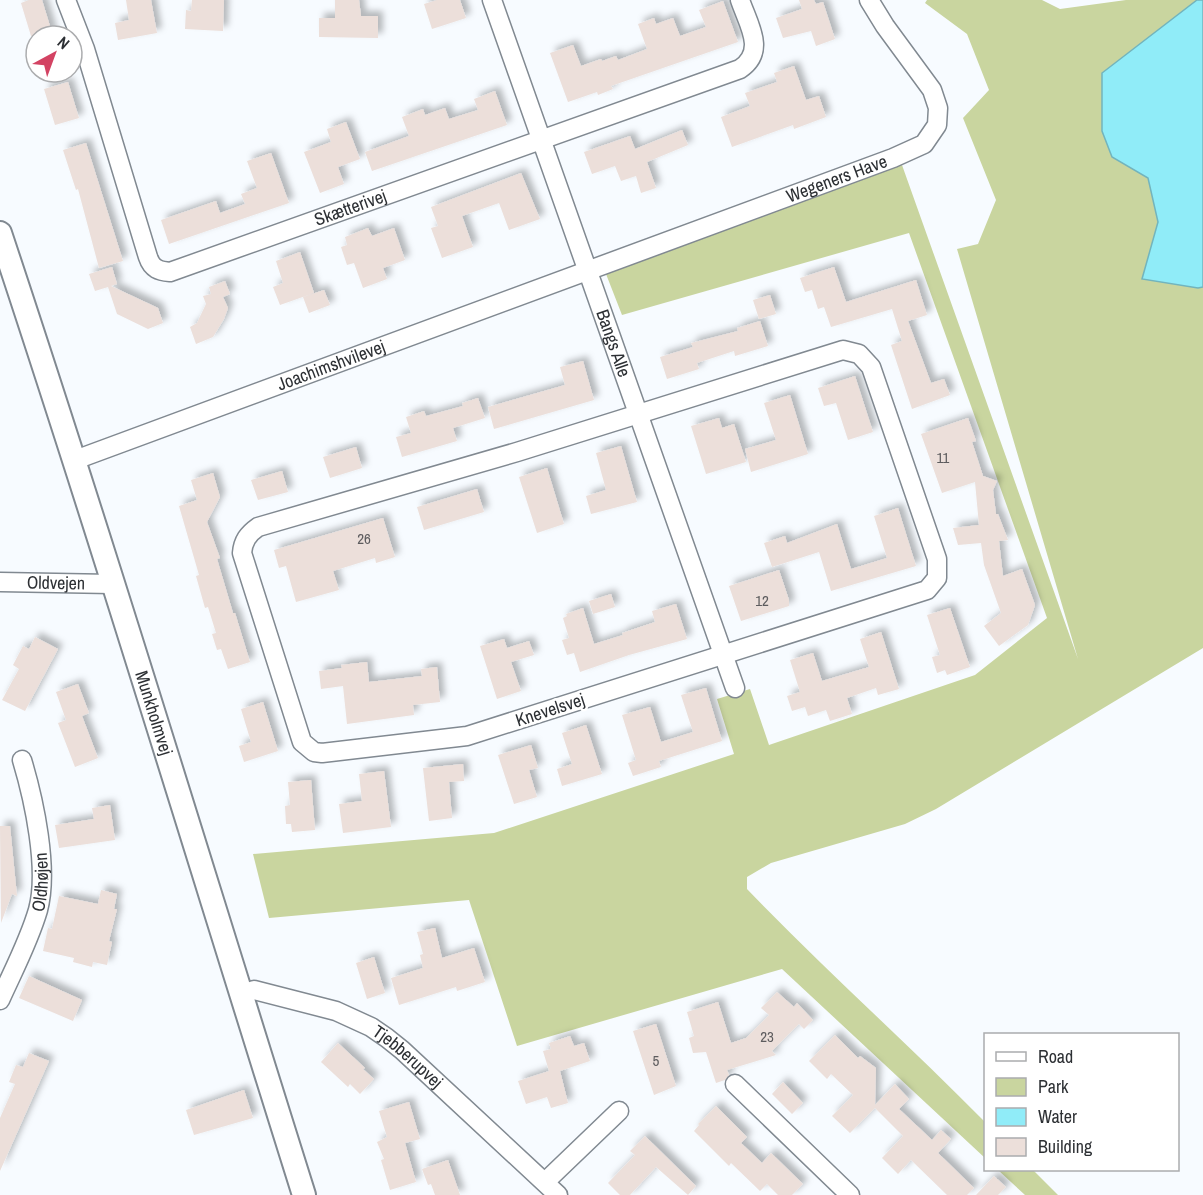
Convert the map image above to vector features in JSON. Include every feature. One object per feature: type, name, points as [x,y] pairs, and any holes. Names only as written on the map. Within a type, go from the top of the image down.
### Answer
[{"type":"street","name":"Skætterivej","points":[[66,0],[82,42],[148,258],[154,268],[162,272],[177,270],[743,67],[752,57],[755,45],[740,0]]},
{"type":"street","name":"Bangs Alle","points":[[492,0],[735,688]]},
{"type":"street","name":"Wegeners Have","points":[[588,271],[893,158],[924,144],[939,118],[936,98],[869,0]]},
{"type":"street","name":"Munkholmvej","points":[[0,233],[75,460],[304,1195]]},
{"type":"street","name":"Joachimshvilevej","points":[[75,460],[588,271]]},
{"type":"street","name":"Knevelsvej","points":[[843,351],[860,354],[871,367],[938,559],[939,571],[936,581],[927,590],[467,736],[322,753],[314,752],[302,742],[242,553],[243,544],[248,535],[258,527],[638,415],[843,351]]},
{"type":"street","name":"Oldvejen","points":[[0,582],[112,584]]},
{"type":"street","name":"Oldhøjen","points":[[0,1000],[38,911],[41,894],[40,857],[31,790],[22,760]]},
{"type":"street","name":"Tjebberupvej","points":[[241,994],[254,990],[327,1008],[371,1027],[402,1050],[558,1195]]},
{"type":"street","points":[[735,1084],[850,1195]]},
{"type":"street","points":[[545,1182],[619,1111]]},
{"type":"green space","points":[[927,0],[1042,0],[1060,9],[1126,0],[1203,0],[1203,648],[936,809],[905,824],[771,863],[747,877],[747,889],[984,1121],[984,1157],[782,969],[517,1046],[469,900],[269,918],[253,854],[494,833],[734,754],[717,699],[750,689],[769,745],[975,675],[1047,618],[909,233],[622,315],[606,274],[902,165],[1078,659],[957,249],[978,244],[996,200],[963,118],[989,90],[967,34],[925,3]]},
{"type":"green space","points":[[999,1171],[1034,1171],[1058,1195],[1025,1195]]},
{"type":"water","points":[[1197,0],[1203,0],[1203,287],[1198,288],[1142,279],[1158,222],[1148,178],[1112,157],[1102,131],[1102,73]]},
{"type":"building","points":[[29,0],[42,0],[49,24],[27,24],[21,3]]},
{"type":"building","points":[[126,0],[151,0],[157,33],[118,40],[115,23],[129,20]]},
{"type":"building","points":[[192,0],[224,0],[223,31],[185,29],[186,10],[191,11]]},
{"type":"building","points":[[335,0],[359,0],[361,16],[378,16],[378,38],[319,37],[319,18],[335,18]]},
{"type":"building","points":[[437,0],[460,0],[466,18],[432,29],[424,4]]},
{"type":"building","points":[[799,0],[814,0],[816,4],[823,2],[835,39],[816,46],[811,31],[783,38],[776,18],[802,9]]},
{"type":"building","points":[[723,1],[738,42],[611,86],[613,89],[598,95],[597,92],[568,102],[550,53],[573,45],[581,66],[616,56],[618,60],[647,49],[638,24],[654,18],[656,24],[673,18],[680,36],[706,27],[699,10]]},
{"type":"building","points":[[794,66],[806,100],[819,96],[826,117],[794,129],[793,125],[732,147],[721,117],[750,106],[745,93],[777,82],[774,73]]},
{"type":"building","points":[[69,84],[79,118],[55,125],[44,89]]},
{"type":"building","points":[[495,91],[507,125],[372,171],[365,152],[409,136],[402,117],[423,109],[425,115],[445,108],[449,119],[478,110],[474,99]]},
{"type":"building","points":[[346,122],[360,159],[338,167],[344,184],[320,193],[304,152],[331,142],[327,129]]},
{"type":"building","points":[[682,130],[688,145],[647,162],[656,188],[641,193],[636,176],[621,181],[615,166],[592,174],[584,152],[630,136],[635,149]]},
{"type":"building","points":[[86,143],[123,261],[99,268],[78,189],[76,190],[63,150]]},
{"type":"building","points":[[271,153],[289,203],[169,244],[161,220],[216,201],[220,213],[245,204],[241,194],[257,188],[247,161]]},
{"type":"building","points":[[521,173],[540,219],[509,230],[499,203],[462,216],[473,247],[442,258],[431,228],[438,226],[431,207]]},
{"type":"building","points":[[368,228],[372,236],[394,228],[405,260],[383,268],[387,279],[363,288],[354,263],[347,265],[341,247],[347,245],[345,237]]},
{"type":"building","points":[[300,252],[314,293],[280,305],[273,287],[283,283],[276,261]]},
{"type":"building","points":[[112,267],[117,284],[111,286],[158,308],[163,323],[148,329],[117,314],[108,287],[95,291],[89,274]]},
{"type":"building","points":[[834,267],[846,302],[916,280],[927,315],[908,321],[931,383],[944,379],[950,395],[912,409],[891,345],[902,341],[892,309],[831,327],[824,307],[818,309],[812,290],[805,292],[800,278]]},
{"type":"building","points":[[225,281],[230,294],[223,297],[228,308],[224,319],[213,337],[196,344],[190,327],[197,323],[206,304],[203,296],[211,294],[209,287]]},
{"type":"building","points":[[324,290],[330,305],[309,313],[303,297]]},
{"type":"building","points":[[770,295],[776,314],[759,319],[753,300]]},
{"type":"building","points":[[760,321],[768,346],[735,356],[734,351],[697,363],[699,369],[667,379],[660,357],[693,347],[691,343],[738,331],[737,328]]},
{"type":"building","points":[[583,361],[594,400],[494,429],[488,407],[565,385],[560,367]]},
{"type":"building","points":[[855,376],[873,432],[848,440],[836,403],[824,406],[818,388]]},
{"type":"building","points":[[790,395],[808,454],[751,472],[745,449],[776,440],[764,403]]},
{"type":"building","points":[[478,398],[485,418],[453,428],[457,441],[402,457],[396,437],[411,433],[406,417],[424,411],[426,416],[463,406],[462,403]]},
{"type":"building","points":[[719,418],[722,428],[734,424],[746,462],[706,474],[691,426]]},
{"type":"building","points":[[968,418],[976,441],[972,442],[983,476],[997,481],[993,490],[996,514],[998,514],[1008,540],[999,541],[1003,576],[1022,569],[1035,605],[1028,625],[999,646],[984,626],[1001,613],[984,565],[981,543],[958,545],[953,528],[979,525],[975,482],[942,493],[921,434]]},
{"type":"building","points":[[621,446],[637,502],[591,514],[586,496],[606,490],[596,453]]},
{"type":"building","points":[[356,447],[362,468],[330,478],[323,457]]},
{"type":"building","points":[[547,468],[564,524],[537,533],[519,477]]},
{"type":"building","points":[[282,471],[288,492],[258,500],[251,480]]},
{"type":"building","points":[[213,473],[220,497],[207,522],[220,558],[217,559],[233,613],[235,613],[250,662],[228,669],[221,649],[217,650],[212,634],[216,633],[208,607],[205,608],[196,576],[199,575],[179,506],[197,500],[191,480]]},
{"type":"building","points":[[477,489],[484,512],[424,530],[417,507]]},
{"type":"building","points":[[898,508],[916,566],[831,591],[819,552],[772,567],[764,543],[785,536],[787,543],[837,524],[851,569],[887,558],[874,516]]},
{"type":"building","points":[[383,518],[395,557],[376,563],[375,558],[333,571],[339,590],[296,602],[286,566],[279,568],[274,550]]},
{"type":"building","points":[[779,570],[789,606],[741,621],[729,586]]},
{"type":"building","points":[[611,594],[615,607],[593,614],[589,601]]},
{"type":"building","points":[[676,604],[687,639],[629,655],[580,672],[574,653],[567,655],[562,640],[569,638],[563,618],[567,616],[566,614],[583,608],[594,644],[655,622],[652,611]]},
{"type":"building","points":[[950,608],[970,667],[947,675],[945,670],[937,673],[932,657],[940,655],[927,615]]},
{"type":"building","points":[[881,632],[899,689],[878,695],[876,688],[847,698],[852,714],[830,721],[826,710],[808,716],[805,707],[792,711],[787,696],[800,692],[790,660],[813,653],[822,681],[869,667],[860,639]]},
{"type":"building","points":[[35,637],[58,649],[25,711],[2,700],[19,669],[13,665],[23,646],[29,649]]},
{"type":"building","points":[[504,639],[507,648],[529,641],[534,655],[511,662],[521,691],[497,699],[480,646]]},
{"type":"building","points":[[367,662],[369,682],[422,676],[421,669],[437,667],[440,702],[413,705],[414,715],[347,724],[343,686],[321,689],[319,671],[342,668],[341,665]]},
{"type":"building","points":[[78,684],[89,713],[82,716],[98,758],[75,767],[58,723],[66,720],[56,692]]},
{"type":"building","points":[[706,688],[722,741],[659,761],[661,767],[633,776],[628,763],[636,760],[622,715],[650,707],[661,742],[693,732],[681,695]]},
{"type":"building","points":[[263,702],[278,751],[244,762],[239,746],[251,742],[241,709]]},
{"type":"building","points":[[586,725],[602,774],[562,786],[557,769],[572,764],[562,733]]},
{"type":"building","points":[[531,745],[538,768],[529,770],[537,797],[514,804],[498,755]]},
{"type":"building","points":[[463,764],[464,781],[449,782],[452,818],[429,821],[423,768]]},
{"type":"building","points":[[384,771],[391,827],[343,833],[339,804],[362,801],[359,774]]},
{"type":"building","points":[[311,780],[315,830],[292,832],[291,824],[286,824],[285,806],[290,805],[288,782]]},
{"type":"building","points":[[110,805],[115,840],[59,848],[55,825],[94,819],[92,808]]},
{"type":"building","points":[[0,826],[10,826],[17,896],[12,894],[1,923]]},
{"type":"building","points":[[101,890],[117,894],[114,909],[117,909],[109,941],[112,942],[107,965],[93,962],[92,967],[73,962],[74,958],[43,951],[48,928],[52,929],[59,896],[98,904]]},
{"type":"building","points":[[435,928],[442,958],[474,948],[485,982],[457,991],[456,987],[399,1005],[391,978],[423,968],[420,955],[423,954],[417,932]]},
{"type":"building","points":[[374,957],[385,993],[367,999],[356,963]]},
{"type":"building","points":[[29,976],[82,1000],[73,1021],[19,998]]},
{"type":"building","points":[[777,992],[794,1007],[797,1003],[813,1020],[804,1029],[799,1024],[772,1051],[776,1055],[727,1070],[729,1075],[725,1080],[716,1083],[706,1052],[693,1053],[689,1038],[694,1036],[687,1012],[718,1002],[731,1043],[746,1038],[769,1015],[761,1008]]},
{"type":"building","points":[[656,1024],[676,1086],[654,1095],[633,1031]]},
{"type":"building","points":[[835,1035],[858,1058],[860,1056],[876,1068],[875,1105],[895,1084],[909,1099],[899,1109],[932,1140],[941,1130],[951,1139],[938,1153],[974,1188],[967,1195],[947,1195],[911,1160],[898,1174],[882,1158],[903,1136],[875,1108],[850,1133],[832,1116],[853,1095],[831,1074],[827,1079],[809,1061]]},
{"type":"building","points":[[570,1036],[574,1046],[584,1043],[590,1061],[560,1071],[568,1103],[551,1108],[547,1097],[526,1104],[518,1081],[549,1071],[543,1051],[551,1049],[549,1043]]},
{"type":"building","points":[[338,1043],[374,1079],[360,1094],[350,1084],[348,1087],[321,1062]]},
{"type":"building","points":[[29,1053],[49,1061],[0,1171],[0,1118],[15,1084],[9,1082],[16,1065],[23,1067]]},
{"type":"building","points":[[783,1082],[803,1103],[792,1114],[772,1094]]},
{"type":"building","points":[[244,1090],[253,1118],[194,1135],[186,1110]]},
{"type":"building","points":[[409,1102],[420,1139],[405,1143],[416,1182],[390,1190],[381,1160],[384,1159],[377,1142],[387,1137],[379,1111]]},
{"type":"building","points":[[716,1106],[747,1137],[741,1143],[762,1163],[771,1153],[803,1184],[792,1195],[778,1195],[767,1184],[760,1191],[731,1163],[729,1166],[694,1131]]},
{"type":"building","points":[[645,1136],[696,1186],[688,1195],[656,1167],[630,1195],[620,1195],[608,1183],[635,1155],[630,1151]]},
{"type":"building","points":[[448,1160],[460,1195],[435,1195],[422,1169]]},
{"type":"building","points":[[994,1176],[1006,1187],[998,1195],[976,1195]]}]
